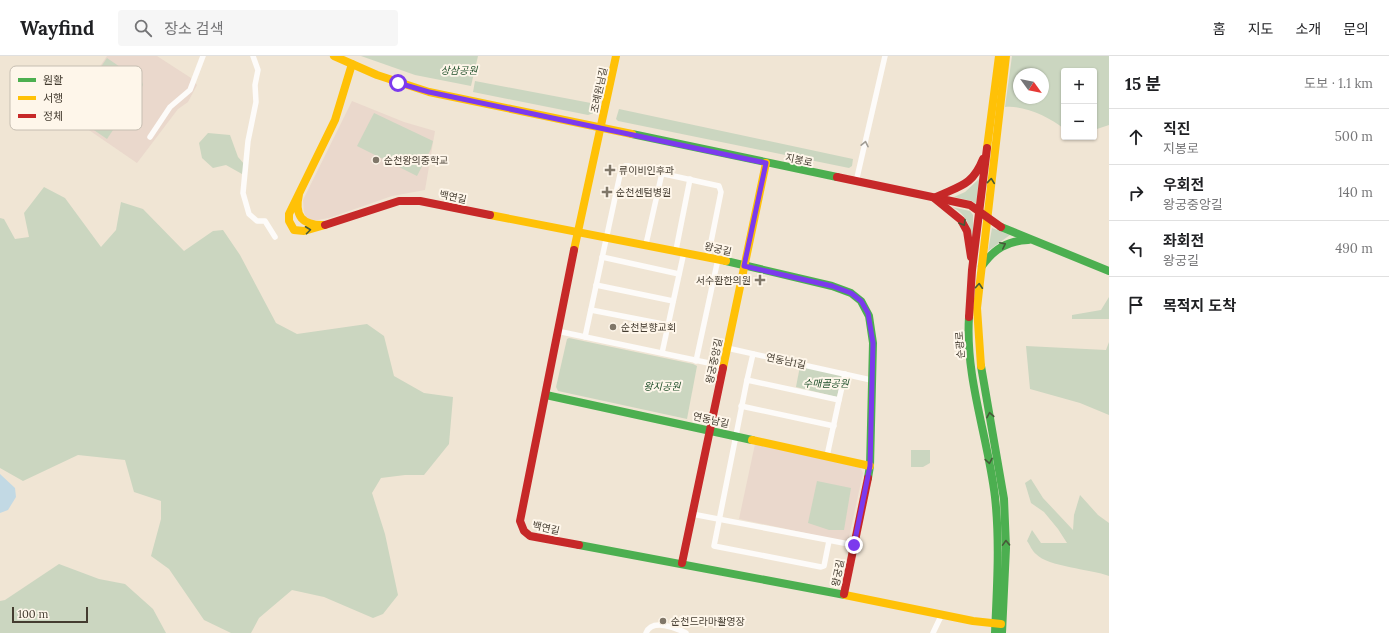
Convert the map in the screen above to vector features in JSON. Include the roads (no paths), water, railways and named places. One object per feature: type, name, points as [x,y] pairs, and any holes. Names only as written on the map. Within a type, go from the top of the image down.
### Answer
[{"type":"street","points":[[150,137],[170,107],[190,90],[203,56]]},
{"type":"street","points":[[253,56],[258,70],[255,85],[256,113],[248,141],[244,198],[252,218],[257,221],[265,222],[275,237]]},
{"type":"street","name":"지봉로","points":[[334,56],[343,58],[352,64],[384,78],[429,92],[970,205],[987,220],[1109,271]]},
{"type":"street","name":"조례원님길","points":[[602,128],[616,56]]},
{"type":"street","points":[[856,182],[884,56]]},
{"type":"street","name":"순광로","points":[[999,56],[972,270],[968,330],[970,351],[995,496],[999,555],[999,624],[1002,633]]},
{"type":"street","name":"순광로","points":[[995,633],[999,624],[1006,548],[1004,498],[981,367],[978,308],[981,266],[1006,56]]},
{"type":"street","name":"백연길","points":[[352,64],[334,122],[298,194],[289,217],[290,225],[295,229],[304,232],[316,229],[386,205],[409,200],[429,202],[578,230]]},
{"type":"street","name":"백연길","points":[[602,128],[578,230],[520,521],[524,532],[530,536],[844,594],[942,614],[973,622],[999,624]]},
{"type":"street","points":[[972,270],[968,236],[965,225],[954,212],[938,204],[934,198],[967,184],[976,176],[988,149]]},
{"type":"street","name":"왕궁중앙길","points":[[682,563],[766,163]]},
{"type":"street","points":[[585,337],[622,168],[628,166],[716,184],[721,189],[708,257]]},
{"type":"street","points":[[646,244],[662,173]]},
{"type":"street","points":[[662,353],[679,274],[680,251],[690,179]]},
{"type":"street","name":"백연길","points":[[298,194],[297,208],[301,218],[310,225],[325,225]]},
{"type":"street","name":"왕궁길","points":[[578,230],[718,259],[832,286],[851,293],[861,301],[868,313],[872,329],[872,413],[870,466],[844,594]]},
{"type":"street","points":[[981,266],[990,254],[998,247],[1019,240],[1033,240]]},
{"type":"street","points":[[602,257],[679,274]]},
{"type":"street","points":[[696,361],[718,259]]},
{"type":"street","points":[[596,285],[674,301]]},
{"type":"street","points":[[591,310],[668,325]]},
{"type":"street","points":[[557,331],[723,366]]},
{"type":"street","name":"연동남1길","points":[[727,348],[871,380]]},
{"type":"street","points":[[753,354],[735,435],[714,546],[821,567],[824,566],[829,541]]},
{"type":"street","points":[[827,456],[845,374]]},
{"type":"street","points":[[747,380],[839,400]]},
{"type":"street","name":"연동남길","points":[[546,395],[735,435],[870,466]]},
{"type":"street","points":[[741,406],[834,426]]},
{"type":"street","points":[[692,514],[854,545]]},
{"type":"street","points":[[933,633],[942,614]]},
{"type":"street","points":[[646,633],[650,627],[661,625],[673,626],[686,633]]},
{"type":"water","points":[[0,474],[15,488],[16,497],[8,510],[0,513]]},
{"type":"place","name":"순천왕의중학교","points":[[376,160]]},
{"type":"place","name":"류이비인후과","points":[[610,170]]},
{"type":"place","name":"순천센텀병원","points":[[607,192]]},
{"type":"place","name":"서수환한의원","points":[[760,280]]},
{"type":"place","name":"순천본향교회","points":[[613,327]]},
{"type":"place","name":"순천드라마촬영장","points":[[663,621]]},
{"type":"park label","name":"상삼공원","points":[[459,70]]},
{"type":"park label","name":"수매골공원","points":[[826,383]]},
{"type":"park label","name":"왕지공원","points":[[662,386]]}]
